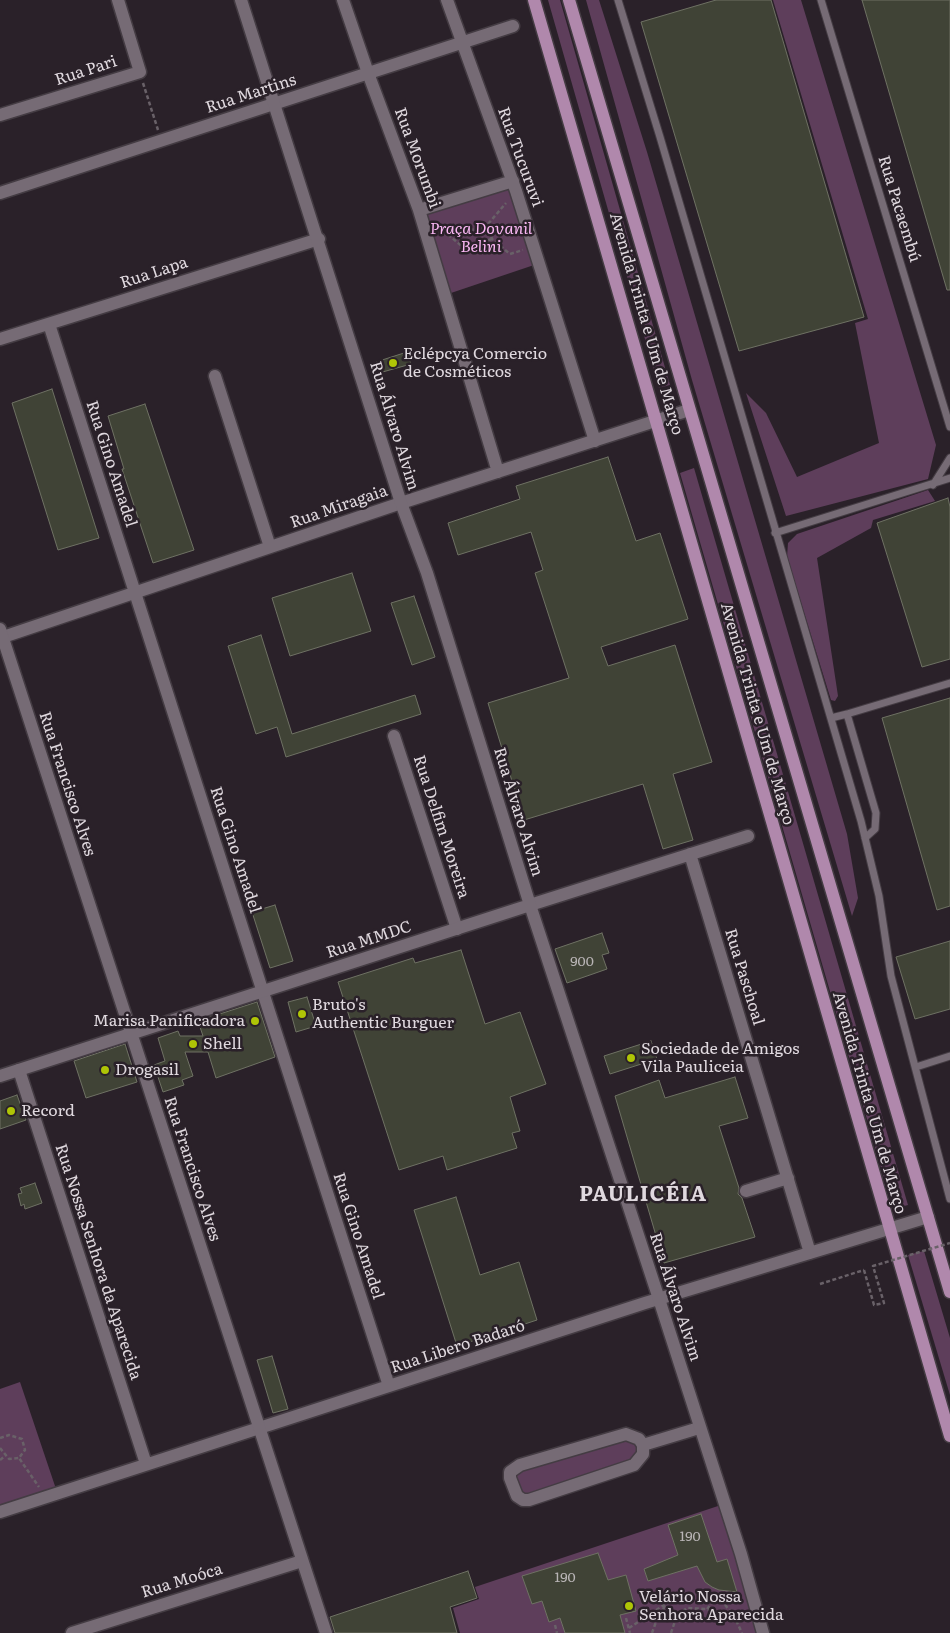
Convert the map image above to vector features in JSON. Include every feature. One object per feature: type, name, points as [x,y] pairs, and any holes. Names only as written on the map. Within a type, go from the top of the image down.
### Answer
[{"type":"main road","name":"Avenida Trinta e Um de Março","points":[[534,0],[950,1436]]},
{"type":"main road","name":"Avenida Trinta e Um de Março","points":[[569,0],[950,1292]]},
{"type":"street","name":"Rua Pari","points":[[0,115],[140,72],[118,0]]},
{"type":"street","name":"Rua Álvaro Alvim","points":[[241,0],[319,238],[401,503],[427,573],[530,905],[659,1298],[699,1428],[741,1554],[764,1633]]},
{"type":"street","name":"Rua Morumbi","points":[[343,0],[368,73],[420,210],[498,472]]},
{"type":"street","name":"Rua Tucuruvi","points":[[447,0],[460,43],[514,186],[595,441]]},
{"type":"street","name":"Rua Martins","points":[[0,193],[513,26]]},
{"type":"street","points":[[420,210],[514,186]]},
{"type":"street","name":"Rua Lapa","points":[[0,339],[319,238]]},
{"type":"street","name":"Rua Gino Amadel","points":[[49,324],[389,1386]]},
{"type":"street","points":[[215,376],[270,547]]},
{"type":"street","name":"Rua Miragaia","points":[[1,635],[135,593],[401,503],[689,410]]},
{"type":"street","name":"Rua Francisco Alves","points":[[1,635],[326,1633]]},
{"type":"street","name":"Rua Delfim Moreira","points":[[394,736],[457,929]]},
{"type":"street","name":"Rua MMDC","points":[[0,1076],[131,1032],[748,836]]},
{"type":"street","name":"Rua Paschoal","points":[[690,854],[810,1253]]},
{"type":"street","name":"Rua Nossa Senhora da Aparecida","points":[[19,1070],[146,1464]]},
{"type":"street","points":[[746,1191],[788,1178]]},
{"type":"street","name":"Rua Libero Badaró","points":[[0,1512],[659,1298],[928,1217]]},
{"type":"street","points":[[643,1445],[699,1428]]},
{"type":"street","points":[[626,1434],[639,1439],[643,1445],[643,1454],[634,1465],[529,1500],[522,1500],[516,1496],[510,1478],[510,1472],[520,1464],[626,1434]]},
{"type":"street","name":"Rua Moóca","points":[[72,1633],[302,1561]]},
{"type":"lane","points":[[618,0],[660,137],[865,838],[879,896],[891,976],[916,1067],[938,1161],[950,1199]]},
{"type":"lane","name":"Rua Pacaembú","points":[[821,0],[950,426]]},
{"type":"lane","points":[[933,485],[950,458]]},
{"type":"lane","points":[[775,533],[933,485],[950,478]]},
{"type":"lane","points":[[831,718],[950,683]]},
{"type":"lane","points":[[847,714],[876,813],[875,829],[865,838]]},
{"type":"lane","points":[[916,1067],[950,1056]]},
{"type":"path","points":[[140,72],[162,140]]},
{"type":"path","points":[[444,231],[469,231],[488,224],[514,186]]},
{"type":"path","points":[[420,210],[464,248],[492,239]]},
{"type":"path","points":[[488,224],[492,239],[510,254],[534,246]]},
{"type":"path","points":[[820,1284],[864,1270],[874,1305],[884,1302],[873,1266],[950,1243]]},
{"type":"path","points":[[0,1443],[2,1437],[12,1435],[22,1439],[25,1450],[19,1458],[13,1459],[6,1456],[0,1450]]},
{"type":"path","points":[[0,1460],[6,1456]]},
{"type":"path","points":[[19,1458],[46,1498]]},
{"type":"path","points":[[629,1628],[667,1603],[698,1593],[709,1593],[717,1597],[736,1620],[742,1633]]},
{"type":"path","points":[[661,1597],[667,1603]]},
{"type":"path","points":[[707,1609],[717,1597]]},
{"type":"path","points":[[652,1633],[657,1619],[667,1603]]},
{"type":"path","points":[[671,1633],[675,1619],[683,1610],[707,1609],[736,1620]]},
{"type":"path","points":[[626,1618],[630,1633]]},
{"type":"path","points":[[555,1625],[557,1633]]},
{"type":"green space","points":[[548,0],[560,0],[670,385],[659,388]]},
{"type":"green space","points":[[586,0],[599,0],[647,152],[847,834],[858,898],[852,916],[692,380]]},
{"type":"green space","points":[[773,0],[801,0],[936,445],[928,479],[786,516],[746,393],[766,413],[797,477],[879,443],[855,323],[868,319]]},
{"type":"green space","name":"Praça Dovanil Belini","points":[[511,184],[537,264],[448,294],[423,211]]},
{"type":"green space","points":[[694,468],[908,1205],[893,1209],[680,473]]},
{"type":"green space","points":[[928,490],[935,501],[873,520],[871,528],[817,558],[838,696],[835,701],[831,700],[787,557],[788,543],[797,534]]},
{"type":"green space","points":[[924,1251],[950,1338],[950,1395],[908,1255]]},
{"type":"green space","points":[[20,1382],[56,1489],[0,1508],[0,1389]]},
{"type":"green space","points":[[633,1435],[640,1458],[520,1497],[513,1474]]},
{"type":"green space","points":[[721,1505],[762,1633],[460,1633],[453,1608],[479,1599],[475,1587]]},
{"type":"building","points":[[716,0],[771,0],[864,317],[739,351],[641,22]]},
{"type":"building","points":[[862,0],[950,0],[950,290],[947,290]]},
{"type":"building","name":"Eclépcya Comercio de Cosméticos","points":[[407,352],[411,364],[379,373],[376,362]]},
{"type":"building","points":[[52,389],[99,538],[58,550],[12,403]]},
{"type":"building","points":[[145,404],[194,550],[153,563],[122,469],[124,469],[108,416]]},
{"type":"building","points":[[608,457],[636,541],[660,533],[688,619],[601,647],[608,666],[675,645],[712,762],[673,774],[693,840],[663,849],[643,784],[524,820],[488,703],[569,678],[535,573],[543,570],[531,532],[458,555],[448,523],[520,499],[516,486]]},
{"type":"building","points":[[948,498],[950,507],[950,659],[922,667],[877,523]]},
{"type":"building","points":[[352,573],[371,631],[290,656],[272,598]]},
{"type":"building","points":[[414,596],[435,657],[412,665],[391,603]]},
{"type":"building","points":[[261,635],[292,734],[415,695],[421,714],[286,757],[277,727],[256,734],[228,646]]},
{"type":"building","points":[[950,698],[950,906],[937,910],[882,718]]},
{"type":"building","points":[[275,905],[293,961],[270,968],[252,912]]},
{"type":"building","points":[[602,933],[609,953],[602,955],[607,969],[567,983],[555,949]]},
{"type":"building","points":[[950,941],[950,1009],[915,1019],[896,957]]},
{"type":"building","points":[[461,950],[485,1024],[520,1012],[546,1084],[510,1097],[520,1131],[512,1133],[517,1148],[447,1170],[443,1156],[399,1170],[338,982],[413,958],[415,963]]},
{"type":"building","name":"Bruto's Authentic Burguer","points":[[307,997],[316,1026],[296,1032],[288,1002]]},
{"type":"building","points":[[257,1002],[275,1057],[216,1078],[208,1052],[185,1052],[193,1076],[182,1080],[184,1085],[163,1092],[154,1065],[165,1061],[158,1038],[178,1031],[180,1036],[203,1036],[198,1021]]},
{"type":"building","name":"Sociedade de Amigos Vila Pauliceia","points":[[651,1041],[657,1059],[610,1074],[604,1056]]},
{"type":"building","name":"Drogasil","points":[[125,1044],[137,1082],[86,1098],[74,1061]]},
{"type":"building","points":[[735,1077],[748,1118],[719,1126],[739,1188],[738,1194],[742,1198],[755,1237],[664,1263],[615,1096],[659,1080],[665,1098]]},
{"type":"building","name":"Record","points":[[17,1095],[26,1120],[0,1129],[0,1101]]},
{"type":"building","points":[[35,1183],[42,1203],[25,1209],[24,1204],[21,1206],[18,1194],[22,1193],[20,1188]]},
{"type":"building","points":[[456,1197],[480,1275],[519,1262],[537,1320],[457,1346],[414,1210]]},
{"type":"building","points":[[272,1356],[288,1409],[273,1413],[257,1360]]},
{"type":"building","points":[[701,1514],[717,1562],[727,1559],[737,1592],[719,1590],[712,1587],[705,1582],[697,1566],[648,1581],[644,1569],[678,1555],[668,1525]]},
{"type":"building","points":[[598,1553],[608,1580],[626,1575],[636,1611],[620,1615],[625,1633],[565,1633],[560,1618],[549,1622],[542,1601],[532,1604],[522,1576]]},
{"type":"building","points":[[468,1571],[477,1598],[450,1607],[457,1633],[335,1633],[330,1617]]},
{"type":"place","name":"Eclépcya Comercio de Cosméticos","points":[[393,363]]},
{"type":"place","name":"Bruto's Authentic Burguer","points":[[302,1014]]},
{"type":"place","name":"Marisa Panificadora","points":[[255,1021]]},
{"type":"place","name":"Shell","points":[[193,1044]]},
{"type":"place","name":"Sociedade de Amigos Vila Pauliceia","points":[[631,1058]]},
{"type":"place","name":"Drogasil","points":[[105,1070]]},
{"type":"place","name":"Record","points":[[11,1111]]},
{"type":"place","name":"Velário Nossa Senhora Aparecida","points":[[629,1606]]},
{"type":"district","name":"PAULICÉIA","points":[[643,1195]]}]
